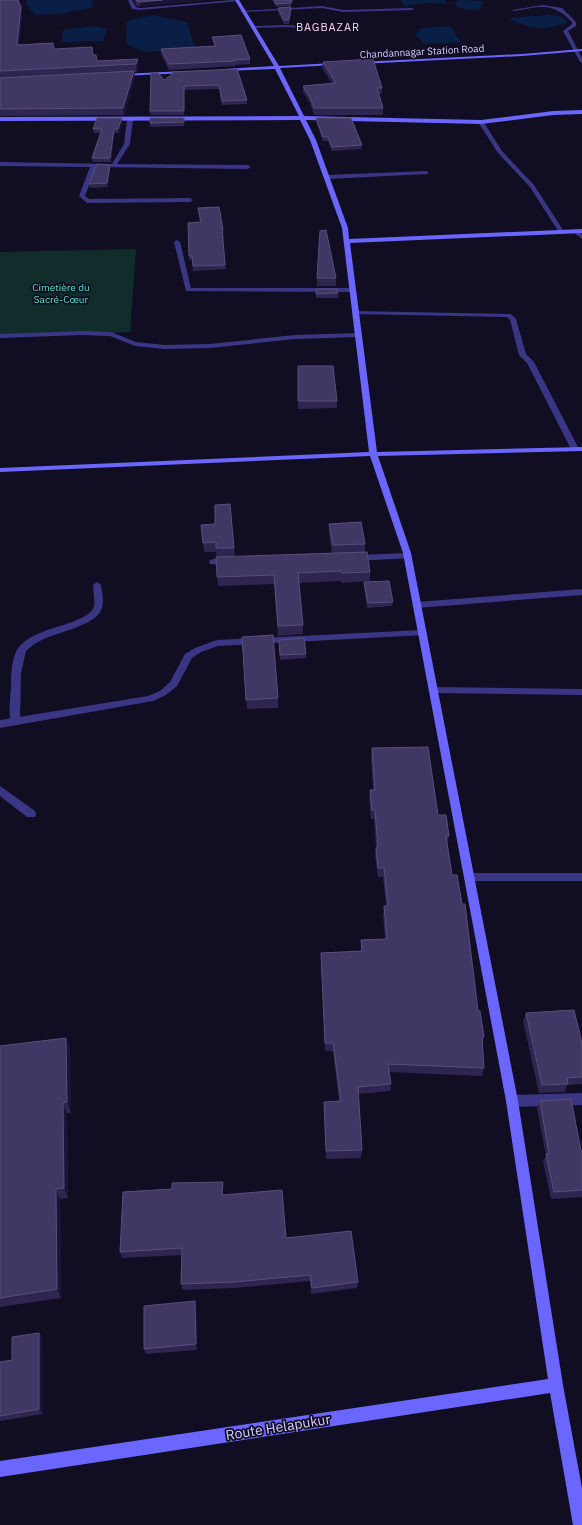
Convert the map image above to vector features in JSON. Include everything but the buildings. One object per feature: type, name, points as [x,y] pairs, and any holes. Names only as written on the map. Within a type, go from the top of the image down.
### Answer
[{"type":"main road","points":[[237,0],[242,11],[277,67],[313,140],[345,228],[373,454],[408,556],[512,1101],[556,1384],[581,1525]]},
{"type":"main road","name":"Chandannagar Station Road","points":[[356,63],[522,56],[582,50]]},
{"type":"main road","points":[[222,70],[340,64]]},
{"type":"main road","points":[[119,76],[190,72]]},
{"type":"main road","points":[[0,120],[301,118],[481,122],[553,113],[582,112]]},
{"type":"main road","points":[[347,241],[582,231]]},
{"type":"main road","points":[[0,470],[373,454],[578,449]]},
{"type":"main road","name":"Route Helapukur","points":[[0,1468],[556,1384]]},
{"type":"street","points":[[130,0],[134,8],[140,9],[237,0]]},
{"type":"street","points":[[553,0],[574,22],[574,24],[565,31],[582,62]]},
{"type":"street","points":[[242,11],[322,7],[343,11],[412,9]]},
{"type":"street","points":[[514,10],[547,7],[559,8]]},
{"type":"street","points":[[252,27],[285,26],[323,28]]},
{"type":"street","points":[[113,166],[127,144],[130,119]]},
{"type":"street","points":[[481,122],[500,152],[532,186],[562,232]]},
{"type":"street","points":[[0,164],[248,167]]},
{"type":"street","points":[[94,166],[82,196],[87,201],[190,200]]},
{"type":"street","points":[[327,177],[426,173]]},
{"type":"street","points":[[575,231],[582,237]]},
{"type":"street","points":[[177,242],[188,290],[353,290]]},
{"type":"street","points":[[356,313],[509,315],[513,319],[523,355],[530,362],[578,449]]},
{"type":"street","points":[[0,336],[82,333],[111,334],[135,344],[164,347],[210,346],[295,337],[359,335]]},
{"type":"street","points":[[345,558],[408,556]]},
{"type":"street","points":[[213,562],[236,562]]},
{"type":"street","points":[[15,722],[18,661],[22,650],[31,642],[52,631],[92,616],[98,609],[97,585]]},
{"type":"street","points":[[417,605],[582,592]]},
{"type":"street","points":[[0,724],[150,699],[163,693],[174,684],[188,656],[198,650],[217,643],[422,633]]},
{"type":"street","points":[[433,690],[582,692]]},
{"type":"street","points":[[0,790],[31,814]]},
{"type":"street","points":[[469,877],[582,877]]},
{"type":"street","points":[[512,1101],[582,1099]]},
{"type":"green space","name":"Cimetière du Sacré-Cœur","points":[[136,249],[130,332],[0,337],[0,252]]},
{"type":"water","points":[[27,0],[91,0],[94,7],[60,14],[35,15],[25,3]]},
{"type":"water","points":[[400,0],[445,0],[447,4],[425,3],[405,6]]},
{"type":"water","points":[[459,0],[483,1],[479,11],[459,8],[454,3]]},
{"type":"water","points":[[154,15],[187,22],[195,49],[144,52],[126,44],[127,21]]},
{"type":"water","points":[[548,15],[560,16],[568,22],[553,27],[538,28],[523,25],[509,18]]},
{"type":"water","points":[[94,26],[107,29],[103,41],[62,42],[63,30]]},
{"type":"water","points":[[450,26],[461,42],[424,44],[415,34],[421,28]]},
{"type":"district","name":"BAGBAZAR","points":[[328,27]]}]
